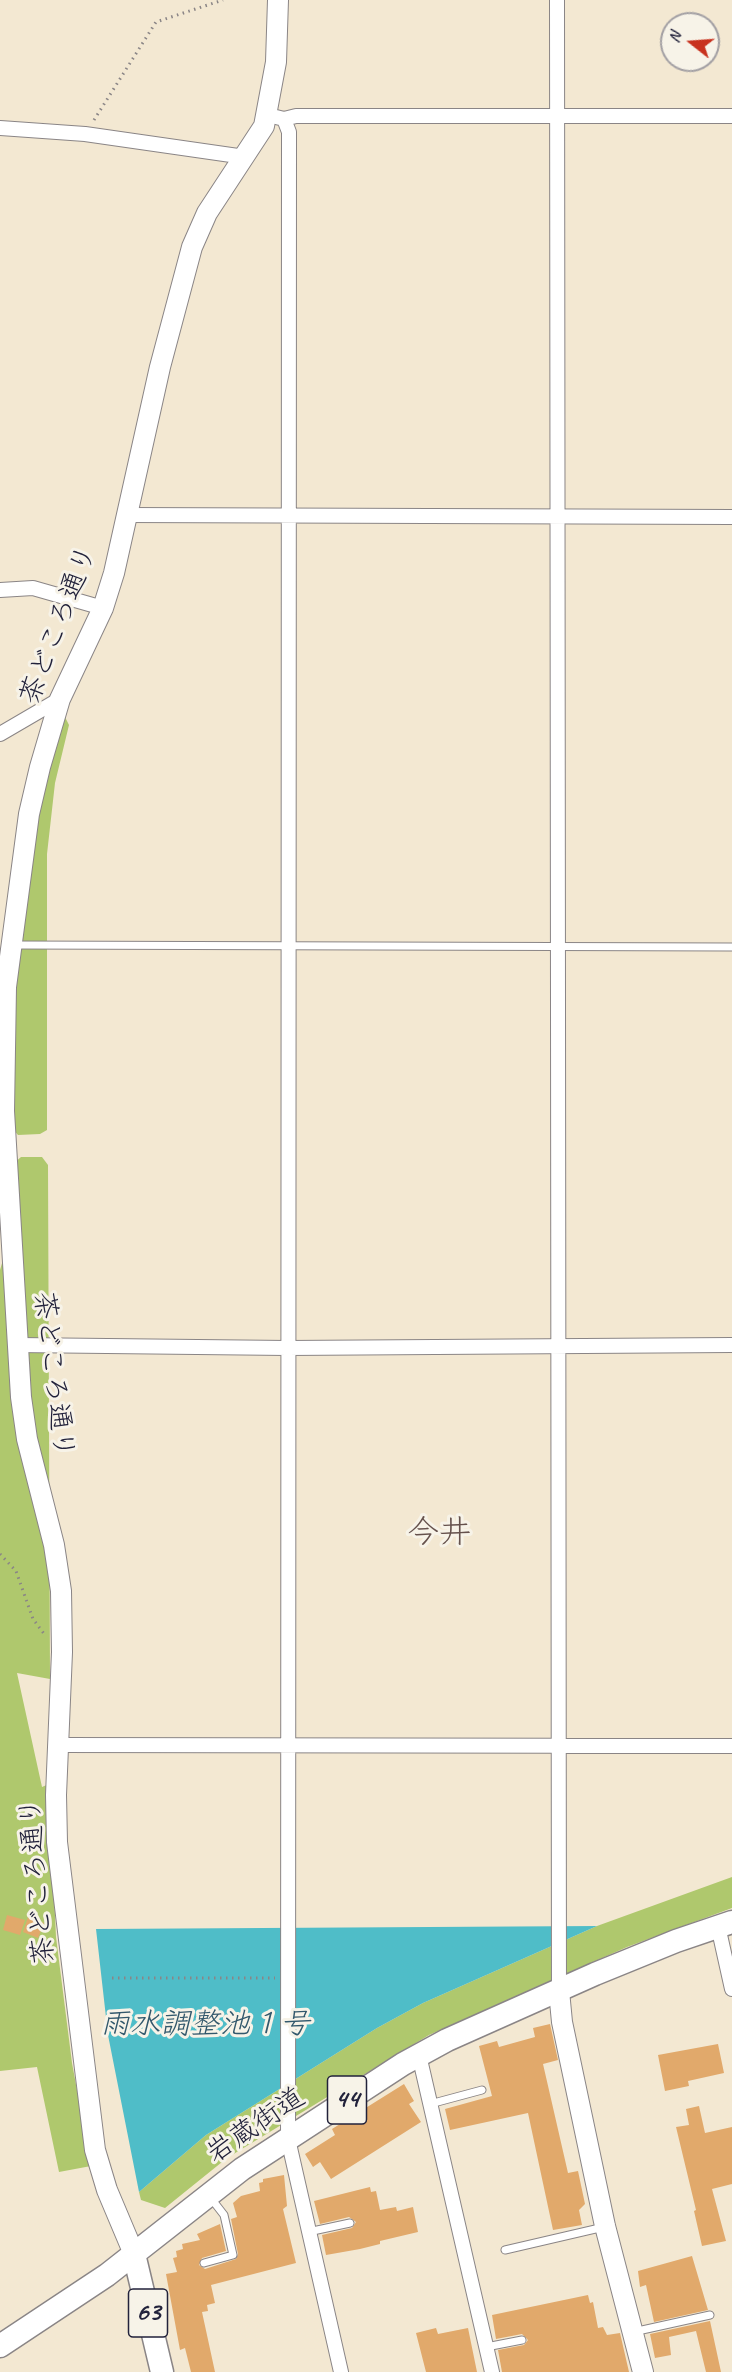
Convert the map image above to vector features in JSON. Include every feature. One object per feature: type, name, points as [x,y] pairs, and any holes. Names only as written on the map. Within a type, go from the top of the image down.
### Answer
[{"type":"main road","name":"岩蔵街道","points":[[0,2346],[75,2297],[208,2195],[288,2139],[419,2055],[643,1954],[725,1924]]},
{"type":"main road","name":"63","points":[[134,2253],[162,2372]]},
{"type":"street","name":"茶どころ通り","points":[[134,2253],[107,2190],[95,2150],[57,1842],[62,1652],[58,1563],[24,1423],[5,1242],[4,1046],[10,945],[29,814],[60,699],[103,608],[114,573],[183,273],[207,213],[260,134],[276,117],[278,0]]},
{"type":"street","points":[[557,0],[559,1991],[565,2033],[605,2226],[643,2372]]},
{"type":"street","points":[[276,117],[732,116]]},
{"type":"street","points":[[276,117],[289,132],[287,516],[288,2139],[341,2372]]},
{"type":"street","points":[[0,128],[85,134],[245,157]]},
{"type":"street","points":[[126,515],[732,517]]},
{"type":"street","points":[[0,590],[33,588],[103,608]]},
{"type":"street","points":[[0,734],[60,699]]},
{"type":"street","points":[[17,1345],[287,1348],[732,1345]]},
{"type":"street","points":[[59,1745],[732,1746]]},
{"type":"street","points":[[725,1924],[732,1989]]},
{"type":"street","points":[[419,2055],[492,2372]]},
{"type":"lane","points":[[10,945],[732,947]]},
{"type":"lane","points":[[430,2104],[482,2090]]},
{"type":"lane","points":[[204,2263],[233,2255],[224,2215],[208,2195]]},
{"type":"lane","points":[[308,2232],[350,2223]]},
{"type":"lane","points":[[505,2250],[605,2226]]},
{"type":"lane","points":[[633,2332],[710,2315]]},
{"type":"lane","points":[[486,2348],[522,2340]]},
{"type":"path","points":[[85,134],[156,22],[223,0]]},
{"type":"path","points":[[0,1554],[16,1571],[33,1619],[40,1631],[62,1652]]},
{"type":"path","points":[[112,1978],[288,1978]]},
{"type":"green space","points":[[65,717],[69,725],[55,783],[47,854],[47,1130],[40,1134],[18,1135],[10,1126],[10,993],[30,829]]},
{"type":"green space","points":[[21,1157],[42,1157],[48,1165],[50,1679],[17,1673],[42,1787],[49,1784],[56,1937],[72,2063],[91,2166],[59,2172],[37,2067],[0,2071],[0,1270],[15,1219],[13,1164]]},
{"type":"green space","points":[[732,1877],[732,1908],[627,1947],[429,2035],[227,2158],[165,2208],[141,2200],[139,2192],[206,2135],[377,2028],[423,2003],[597,1926]]},
{"type":"water","name":"雨水調整池１号","points":[[597,1926],[423,2003],[377,2028],[206,2135],[139,2192],[108,2035],[96,1929]]},
{"type":"building","points":[[7,1915],[25,1920],[20,1935],[3,1930]]},
{"type":"building","points":[[28,1917],[44,1923],[38,1938],[23,1932]]},
{"type":"building","points":[[550,2024],[558,2060],[543,2064],[568,2173],[578,2171],[585,2204],[579,2210],[582,2225],[553,2230],[528,2113],[450,2130],[445,2109],[492,2096],[479,2046],[497,2041],[499,2047],[535,2037],[533,2028]]},
{"type":"building","points":[[718,2044],[724,2073],[688,2081],[689,2086],[665,2091],[658,2055]]},
{"type":"building","points":[[404,2084],[414,2101],[409,2104],[421,2122],[331,2179],[320,2162],[313,2167],[305,2154],[335,2135],[332,2129]]},
{"type":"building","points":[[699,2106],[705,2133],[732,2127],[732,2184],[712,2189],[726,2241],[702,2246],[694,2211],[696,2210],[676,2127],[689,2125],[686,2109]]},
{"type":"building","points":[[284,2175],[287,2206],[283,2209],[296,2263],[211,2285],[215,2303],[207,2305],[208,2311],[202,2312],[215,2372],[191,2372],[185,2348],[180,2350],[166,2274],[177,2272],[173,2258],[177,2257],[176,2251],[183,2249],[182,2244],[200,2240],[197,2234],[220,2224],[226,2251],[202,2258],[199,2265],[205,2269],[236,2259],[238,2254],[231,2219],[237,2217],[233,2203],[241,2196],[260,2191],[259,2183],[263,2182],[263,2179]]},
{"type":"building","points":[[370,2187],[371,2192],[376,2191],[380,2210],[396,2207],[397,2211],[413,2207],[418,2232],[380,2241],[380,2244],[360,2249],[326,2255],[322,2235],[352,2228],[356,2222],[349,2217],[320,2224],[314,2201]]},
{"type":"building","points":[[692,2256],[708,2310],[654,2322],[646,2285],[640,2287],[638,2271]]},
{"type":"building","points":[[588,2295],[590,2303],[593,2302],[598,2328],[603,2327],[607,2335],[620,2333],[629,2372],[502,2372],[498,2350],[524,2345],[528,2340],[522,2334],[496,2339],[492,2315]]},
{"type":"building","points":[[710,2321],[721,2372],[706,2372],[696,2331],[669,2337],[671,2355],[655,2358],[650,2334]]},
{"type":"building","points":[[436,2328],[438,2334],[468,2328],[477,2372],[426,2372],[416,2333]]},
{"type":"district","name":"今井","points":[[439,1534]]}]
